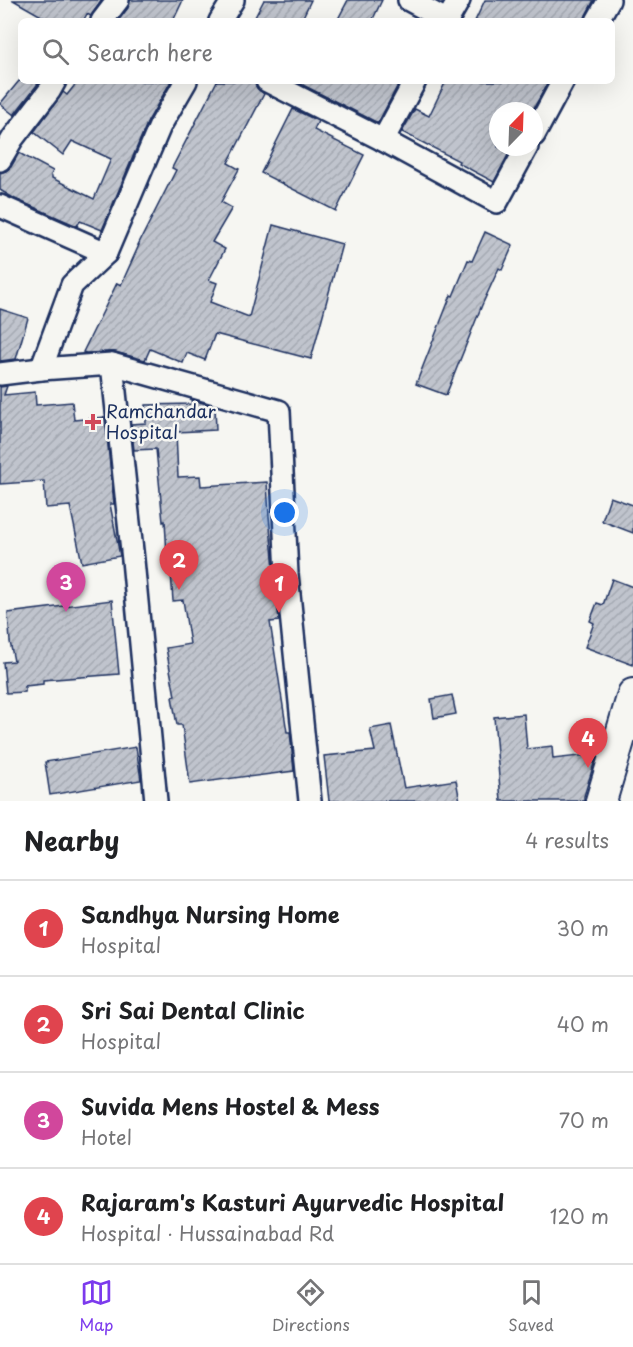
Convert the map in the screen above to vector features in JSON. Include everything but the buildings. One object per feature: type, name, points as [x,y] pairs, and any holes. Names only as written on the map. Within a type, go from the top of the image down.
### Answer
[{"type":"street","points":[[104,18],[118,0]]},
{"type":"street","points":[[222,18],[233,0]]},
{"type":"street","points":[[409,0],[442,18]]},
{"type":"street","points":[[449,18],[459,0]]},
{"type":"street","points":[[599,18],[609,0]]},
{"type":"street","points":[[0,160],[13,138],[53,84]]},
{"type":"street","points":[[41,369],[72,285],[106,253],[160,126],[184,84]]},
{"type":"street","points":[[273,84],[497,202],[522,156]]},
{"type":"street","points":[[383,140],[413,84]]},
{"type":"street","points":[[543,118],[561,84]]},
{"type":"street","points":[[0,206],[106,253]]},
{"type":"street","points":[[112,364],[156,801]]},
{"type":"street","points":[[0,374],[112,364],[279,411],[287,574],[310,801]]},
{"type":"street","points":[[601,801],[633,694]]},
{"type":"place","name":"Ramchandar Hospital","points":[[93,422]]},
{"type":"place","name":"Sri Sai Dental Clinic","points":[[179,590]]},
{"type":"place","name":"Suvida Mens Hostel & Mess","points":[[66,612]]},
{"type":"place","name":"Sandhya Nursing Home","points":[[279,613]]},
{"type":"place","name":"Rajaram's Kasturi Ayurvedic Hospital","points":[[588,768]]}]
